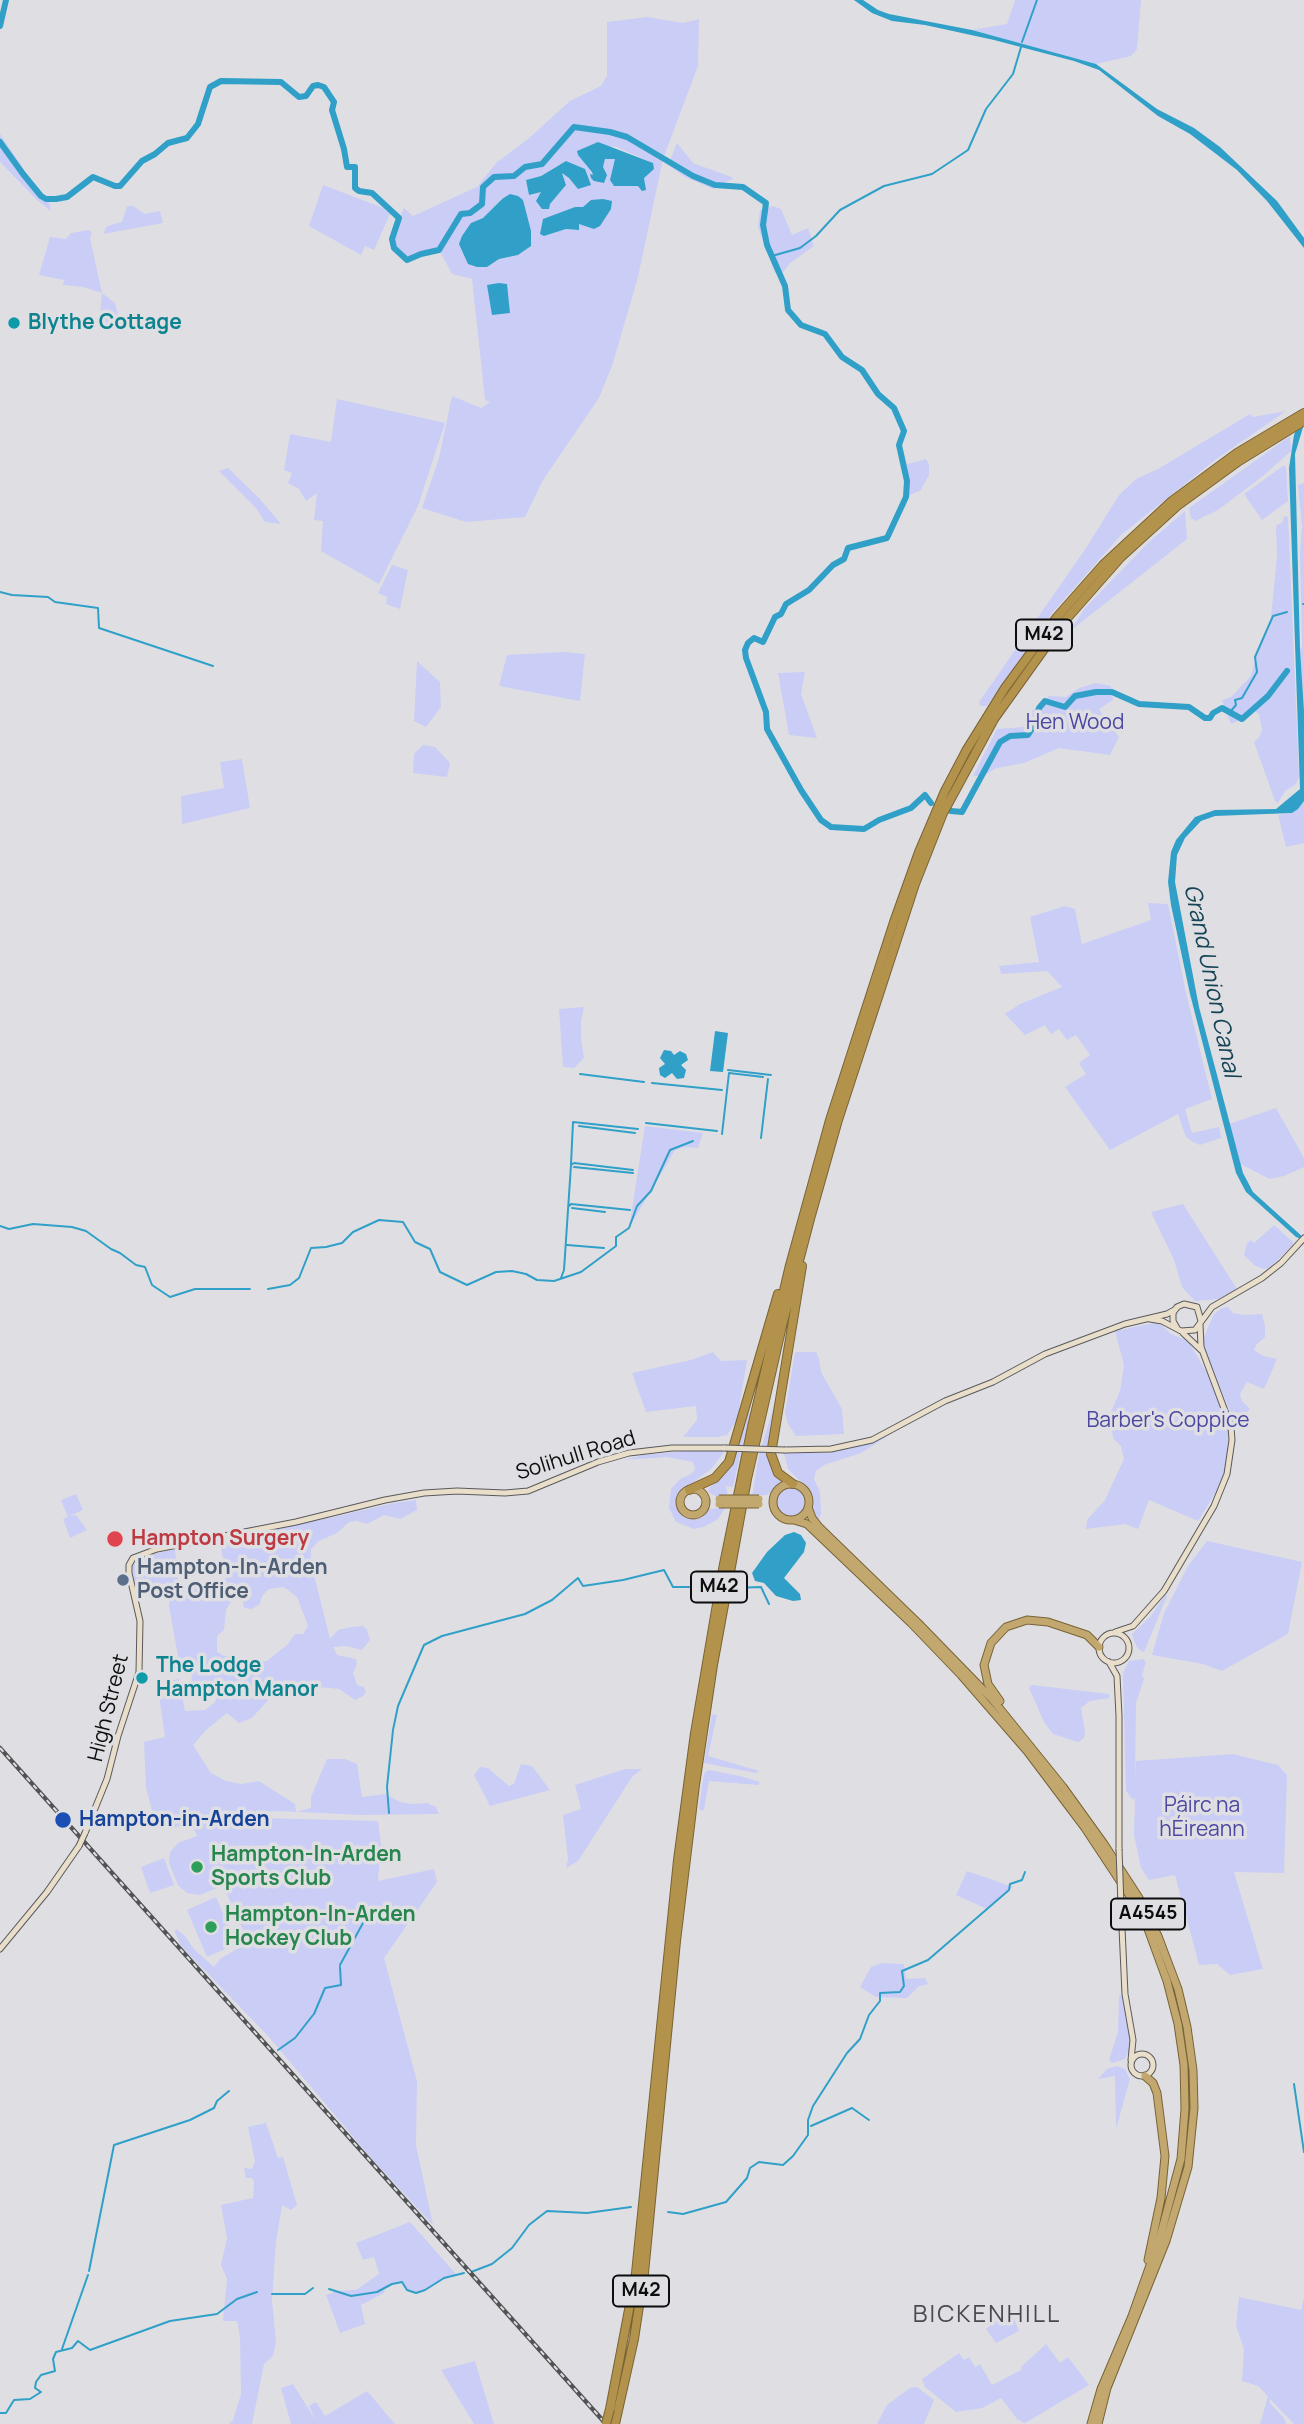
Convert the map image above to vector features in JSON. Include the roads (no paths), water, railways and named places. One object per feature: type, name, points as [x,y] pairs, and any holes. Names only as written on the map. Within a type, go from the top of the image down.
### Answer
[{"type":"highway","name":"M42","points":[[606,2424],[636,2273],[675,1887],[706,1664],[743,1466],[790,1265],[830,1120],[890,933],[919,852],[945,791],[966,751],[1005,688],[1057,617],[1103,565],[1194,488],[1304,413]]},
{"type":"highway","name":"M42","points":[[1289,425],[1304,421]]},
{"type":"highway","name":"M42","points":[[616,2420],[634,2339],[644,2273],[676,1941],[713,1665],[747,1479],[810,1219],[838,1120],[915,884],[955,789],[994,719],[1049,641],[1121,557],[1175,504]]},
{"type":"highway","name":"M42","points":[[793,1484],[778,1473],[771,1454],[810,1219]]},
{"type":"highway","name":"M42","points":[[689,1490],[711,1481],[729,1462],[742,1424],[772,1309],[790,1265]]},
{"type":"highway","points":[[719,1502],[696,1490],[689,1490],[681,1499],[682,1509],[693,1515],[719,1502],[759,1502],[767,1499],[782,1486],[793,1484],[806,1493],[808,1507],[802,1517],[784,1519],[759,1502]]},
{"type":"highway","points":[[703,1493],[706,1502],[703,1510]]},
{"type":"highway","points":[[775,1493],[772,1503],[775,1511]]},
{"type":"highway","name":"A4545","points":[[808,1507],[819,1527],[992,1699],[1037,1755],[1116,1862],[1152,1922],[1181,1999],[1193,2070],[1193,2127],[1184,2186],[1158,2264],[1107,2388],[1097,2424]]},
{"type":"highway","name":"A4545","points":[[794,1520],[807,1524],[936,1649],[1027,1751],[1118,1876],[1148,1929],[1167,1981],[1178,2024],[1184,2065],[1183,2142],[1173,2193],[1139,2295],[1101,2389],[1097,2424]]},
{"type":"highway","points":[[1037,1755],[988,1684],[984,1665],[991,1643],[1006,1627],[1031,1620],[1048,1622],[1080,1632],[1091,1637],[1099,1647]]},
{"type":"highway","points":[[1139,2295],[1160,2207],[1164,2164],[1164,2134],[1157,2093],[1153,2083],[1145,2076]]},
{"type":"main road","points":[[1179,1330],[1192,1331],[1209,1309],[1262,1278],[1281,1263],[1304,1238]]},
{"type":"main road","points":[[1179,1330],[1173,1319],[1175,1308],[1184,1304],[1209,1306],[1221,1302]]},
{"type":"main road","points":[[1117,1676],[1109,1662],[1100,1655],[1099,1647],[1104,1637],[1133,1626],[1152,1607],[1170,1583],[1214,1506],[1227,1474],[1231,1427],[1203,1353],[1199,1337],[1200,1312],[1195,1305]]},
{"type":"main road","name":"Solihull Road","points":[[128,1565],[133,1558],[151,1551],[296,1522],[385,1500],[439,1491],[528,1491],[598,1462],[629,1453],[672,1448],[831,1449],[872,1440],[945,1401],[993,1382],[1045,1354],[1143,1319],[1167,1314],[1175,1308]]},
{"type":"main road","points":[[1143,1319],[1162,1321],[1179,1330],[1203,1353]]},
{"type":"main road","name":"High Street","points":[[0,1949],[78,1850],[107,1779],[139,1672],[140,1621],[130,1585],[128,1565]]},
{"type":"main road","points":[[1133,1626],[1128,1642],[1129,1652],[1117,1676],[1121,1748],[1119,1849],[1125,1994],[1133,2040],[1130,2066],[1138,2076],[1145,2076],[1151,2071],[1153,2064],[1133,2040]]},
{"type":"main road","points":[[1115,1632],[1124,1636],[1128,1642]]},
{"type":"main road","points":[[1109,1662],[1123,1660]]},
{"type":"main road","points":[[1131,2060],[1136,2055],[1144,2054]]},
{"type":"waterway","points":[[0,26],[6,0]]},
{"type":"waterway","points":[[1022,42],[1037,0]]},
{"type":"waterway","points":[[772,256],[800,248],[816,236],[840,210],[884,186],[932,174],[968,150],[986,109],[1013,74],[1021,47]]},
{"type":"waterway","points":[[0,142],[41,196],[56,199],[67,197],[93,177],[120,186],[142,161],[168,143],[187,138],[198,124],[210,87],[221,81],[281,82],[299,97],[306,96],[313,86],[318,85],[324,87],[334,102],[332,110],[347,167],[355,167],[355,188],[372,193],[399,218],[392,239],[394,248],[407,260],[439,250],[461,214],[470,213],[482,204],[483,187],[494,177],[514,176],[525,167],[542,164],[574,127],[627,137],[693,176],[715,185],[743,187],[766,203],[763,225],[767,245],[785,286],[788,310],[801,325],[825,334],[842,357],[862,370],[878,394],[894,408],[904,431],[899,445],[907,481],[906,497],[887,538],[848,548],[844,559],[833,565],[809,590],[786,604],[781,614],[775,617],[763,642],[754,638],[748,643],[746,658],[766,712],[767,729],[821,820],[831,827],[864,829],[911,808],[925,795],[931,803]]},
{"type":"waterway","points":[[0,592],[48,597],[55,602],[98,608],[99,628],[213,666]]},
{"type":"waterway","points":[[1230,712],[1236,705],[1235,700],[1242,698],[1257,672],[1255,657],[1273,616],[1287,612]]},
{"type":"waterway","points":[[951,811],[962,812],[1000,742],[1010,736],[1028,735],[1035,724],[1039,708],[1045,701],[1065,707],[1075,696],[1112,692],[1139,704],[1189,707],[1205,718],[1210,718],[1222,708],[1242,719],[1268,696],[1287,671]]},
{"type":"waterway","points":[[728,1070],[771,1075]]},
{"type":"waterway","points":[[722,1134],[729,1073],[763,1077]]},
{"type":"waterway","points":[[580,1074],[644,1082]]},
{"type":"waterway","points":[[761,1138],[768,1079]]},
{"type":"waterway","points":[[652,1083],[722,1090]]},
{"type":"waterway","points":[[571,1164],[573,1122],[638,1129]]},
{"type":"waterway","points":[[646,1123],[717,1131]]},
{"type":"waterway","points":[[579,1126],[635,1133]]},
{"type":"waterway","points":[[268,1289],[290,1285],[299,1278],[311,1248],[342,1243],[353,1232],[379,1220],[403,1222],[415,1242],[430,1249],[440,1272],[467,1285],[496,1272],[512,1271],[537,1280],[554,1281],[581,1272],[616,1246],[616,1237],[629,1228],[637,1206],[651,1191],[670,1150],[693,1141]]},
{"type":"waterway","points":[[561,1278],[564,1270],[571,1165],[574,1163],[633,1170]]},
{"type":"waterway","points":[[574,1167],[633,1173]]},
{"type":"waterway","points":[[569,1206],[571,1204],[630,1210]]},
{"type":"waterway","points":[[572,1208],[605,1212]]},
{"type":"waterway","points":[[0,1226],[9,1229],[33,1224],[72,1227],[86,1231],[136,1265],[145,1267],[152,1285],[170,1297],[195,1289],[250,1289]]},
{"type":"waterway","points":[[567,1245],[604,1248]]},
{"type":"waterway","points":[[389,1813],[387,1787],[393,1730],[398,1706],[424,1645],[442,1636],[525,1614],[552,1600],[578,1578],[583,1586],[664,1570],[673,1587],[708,1587]]},
{"type":"waterway","points":[[734,1588],[761,1587],[769,1604]]},
{"type":"waterway","points":[[668,2212],[683,2214],[726,2202],[747,2178],[750,2168],[759,2162],[783,2165],[793,2156],[808,2135],[808,2120],[813,2106],[847,2053],[860,2039],[869,2015],[880,2001],[880,1993],[900,1992],[904,1986],[902,1971],[928,1960],[1009,1890],[1010,1884],[1022,1880],[1025,1872]]},
{"type":"waterway","points":[[340,1965],[363,1923]]},
{"type":"waterway","points":[[314,2014],[325,1988],[341,1985],[340,1967]]},
{"type":"waterway","points":[[278,2050],[295,2038],[313,2015]]},
{"type":"waterway","points":[[1294,2084],[1304,2152]]},
{"type":"waterway","points":[[89,2271],[114,2145],[190,2120],[214,2108],[217,2101],[229,2091]]},
{"type":"waterway","points":[[811,2126],[852,2108],[869,2120]]},
{"type":"waterway","points":[[471,2272],[492,2264],[512,2248],[529,2225],[547,2211],[587,2213],[631,2207]]},
{"type":"waterway","points":[[329,2289],[351,2296],[377,2292],[402,2282],[407,2290],[416,2293],[444,2278],[464,2273]]},
{"type":"waterway","points":[[62,2349],[88,2275]]},
{"type":"waterway","points":[[272,2294],[305,2294],[313,2288]]},
{"type":"waterway","points":[[0,2413],[6,2413],[14,2400],[30,2399],[41,2392],[35,2388],[36,2382],[41,2375],[55,2371],[53,2359],[56,2352],[72,2348],[78,2341],[90,2350],[170,2321],[217,2314],[237,2299],[257,2292]]},
{"type":"railway","points":[[0,1748],[606,2424]]},
{"type":"place","name":"Blythe Cottage","points":[[14,323]]},
{"type":"place","name":"Hampton Surgery","points":[[115,1539]]},
{"type":"place","name":"Hampton-In-Arden Post Office","points":[[123,1580]]},
{"type":"place","name":"The Lodge Hampton Manor","points":[[142,1678]]},
{"type":"place","name":"Hampton-in-Arden","points":[[63,1820]]},
{"type":"place","name":"Hampton-In-Arden Sports Club","points":[[197,1867]]},
{"type":"place","name":"Hampton-In-Arden Hockey Club","points":[[211,1927]]},
{"type":"district","name":"BICKENHILL","points":[[987,2315]]},
{"type":"park label","name":"Hen Wood","points":[[1075,723]]},
{"type":"park label","name":"Barber's Coppice","points":[[1168,1421]]},
{"type":"park label","name":"Páirc na hÉireann","points":[[1202,1818]]},
{"type":"water label","name":"Grand Union Canal","points":[[1211,981]]}]
